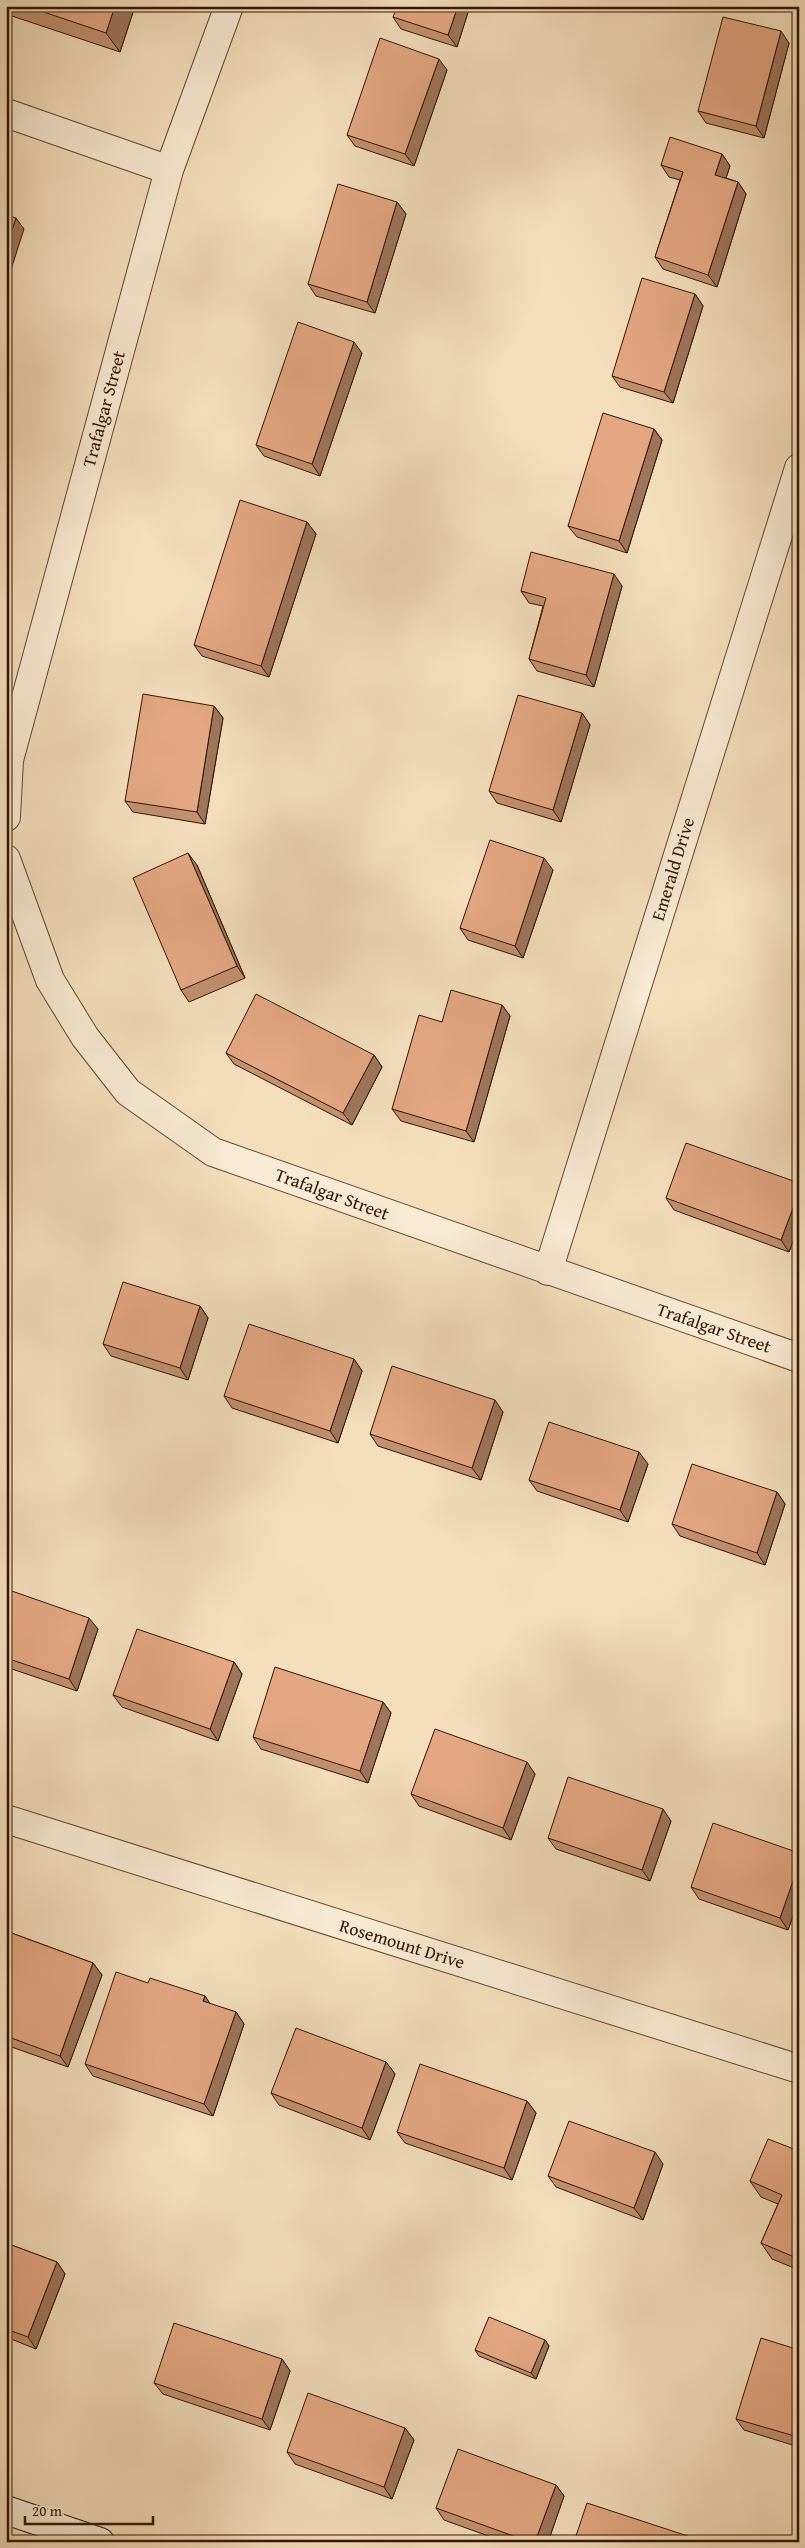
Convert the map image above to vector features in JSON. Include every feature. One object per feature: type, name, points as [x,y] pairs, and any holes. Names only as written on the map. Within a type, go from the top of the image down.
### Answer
[{"type":"street","name":"Trafalgar Street","points":[[6,817],[9,760],[169,170],[229,6]]},
{"type":"street","points":[[6,113],[169,170]]},
{"type":"street","name":"Emerald Drive","points":[[548,1271],[799,468]]},
{"type":"street","name":"Trafalgar Street","points":[[6,859],[50,980],[85,1037],[128,1092],[212,1152],[799,1358]]},
{"type":"street","name":"Rosemount Drive","points":[[6,1819],[799,2069]]},
{"type":"street","points":[[6,2510],[100,2542]]},
{"type":"building","points":[[26,6],[115,6],[106,33]]},
{"type":"building","points":[[397,6],[458,6],[448,35],[393,17]]},
{"type":"building","points":[[723,17],[781,31],[756,126],[698,111]]},
{"type":"building","points":[[380,38],[439,59],[405,154],[347,135]]},
{"type":"building","points":[[670,137],[722,154],[715,175],[738,182],[708,275],[655,257],[683,172],[661,165]]},
{"type":"building","points":[[338,184],[397,202],[367,302],[308,284]]},
{"type":"building","points":[[6,215],[16,218],[6,248]]},
{"type":"building","points":[[642,278],[695,294],[664,392],[612,376]]},
{"type":"building","points":[[298,322],[354,342],[312,464],[256,445]]},
{"type":"building","points":[[603,413],[654,429],[619,541],[568,526]]},
{"type":"building","points":[[240,500],[307,522],[261,666],[194,645]]},
{"type":"building","points":[[531,552],[614,574],[586,675],[529,659],[546,598],[521,591]]},
{"type":"building","points":[[143,694],[214,706],[197,812],[125,801]]},
{"type":"building","points":[[518,695],[582,713],[553,810],[489,791]]},
{"type":"building","points":[[490,840],[544,858],[515,946],[460,928]]},
{"type":"building","points":[[188,853],[237,966],[181,990],[133,878]]},
{"type":"building","points":[[451,990],[502,1005],[466,1131],[392,1109],[419,1015],[442,1022]]},
{"type":"building","points":[[256,994],[374,1055],[343,1113],[226,1053]]},
{"type":"building","points":[[799,1047],[799,1058],[796,1057]]},
{"type":"building","points":[[686,1143],[799,1183],[799,1192],[781,1240],[666,1198]]},
{"type":"building","points":[[123,1282],[200,1306],[180,1368],[103,1344]]},
{"type":"building","points":[[249,1324],[354,1359],[330,1431],[224,1396]]},
{"type":"building","points":[[392,1366],[495,1400],[472,1468],[370,1434]]},
{"type":"building","points":[[549,1422],[639,1452],[620,1510],[529,1480]]},
{"type":"building","points":[[692,1464],[777,1492],[757,1553],[672,1524]]},
{"type":"building","points":[[6,1589],[89,1618],[69,1679],[6,1658]]},
{"type":"building","points":[[137,1629],[234,1662],[210,1729],[113,1695]]},
{"type":"building","points":[[275,1667],[383,1702],[360,1771],[253,1737]]},
{"type":"building","points":[[435,1729],[527,1762],[503,1828],[411,1794]]},
{"type":"building","points":[[568,1777],[663,1809],[642,1870],[548,1838]]},
{"type":"building","points":[[713,1823],[799,1853],[799,1864],[780,1918],[691,1887]]},
{"type":"building","points":[[6,1931],[93,1963],[60,2056],[6,2036]]},
{"type":"building","points":[[116,1972],[148,1983],[150,1978],[205,1996],[203,2001],[236,2012],[204,2104],[85,2064]]},
{"type":"building","points":[[296,2028],[386,2062],[362,2128],[271,2093]]},
{"type":"building","points":[[420,2064],[527,2101],[504,2168],[397,2132]]},
{"type":"building","points":[[569,2121],[655,2152],[634,2208],[548,2176]]},
{"type":"building","points":[[768,2139],[799,2151],[799,2259],[761,2243],[782,2195],[750,2181]]},
{"type":"building","points":[[6,2243],[57,2262],[28,2337],[6,2329]]},
{"type":"building","points":[[489,2317],[545,2340],[531,2373],[475,2350]]},
{"type":"building","points":[[174,2323],[282,2359],[262,2419],[154,2383]]},
{"type":"building","points":[[761,2338],[799,2350],[798,2437],[736,2419]]},
{"type":"building","points":[[308,2393],[405,2428],[384,2487],[287,2452]]},
{"type":"building","points":[[458,2449],[556,2485],[535,2542],[530,2542],[436,2508]]},
{"type":"building","points":[[587,2503],[706,2542],[574,2542]]}]
